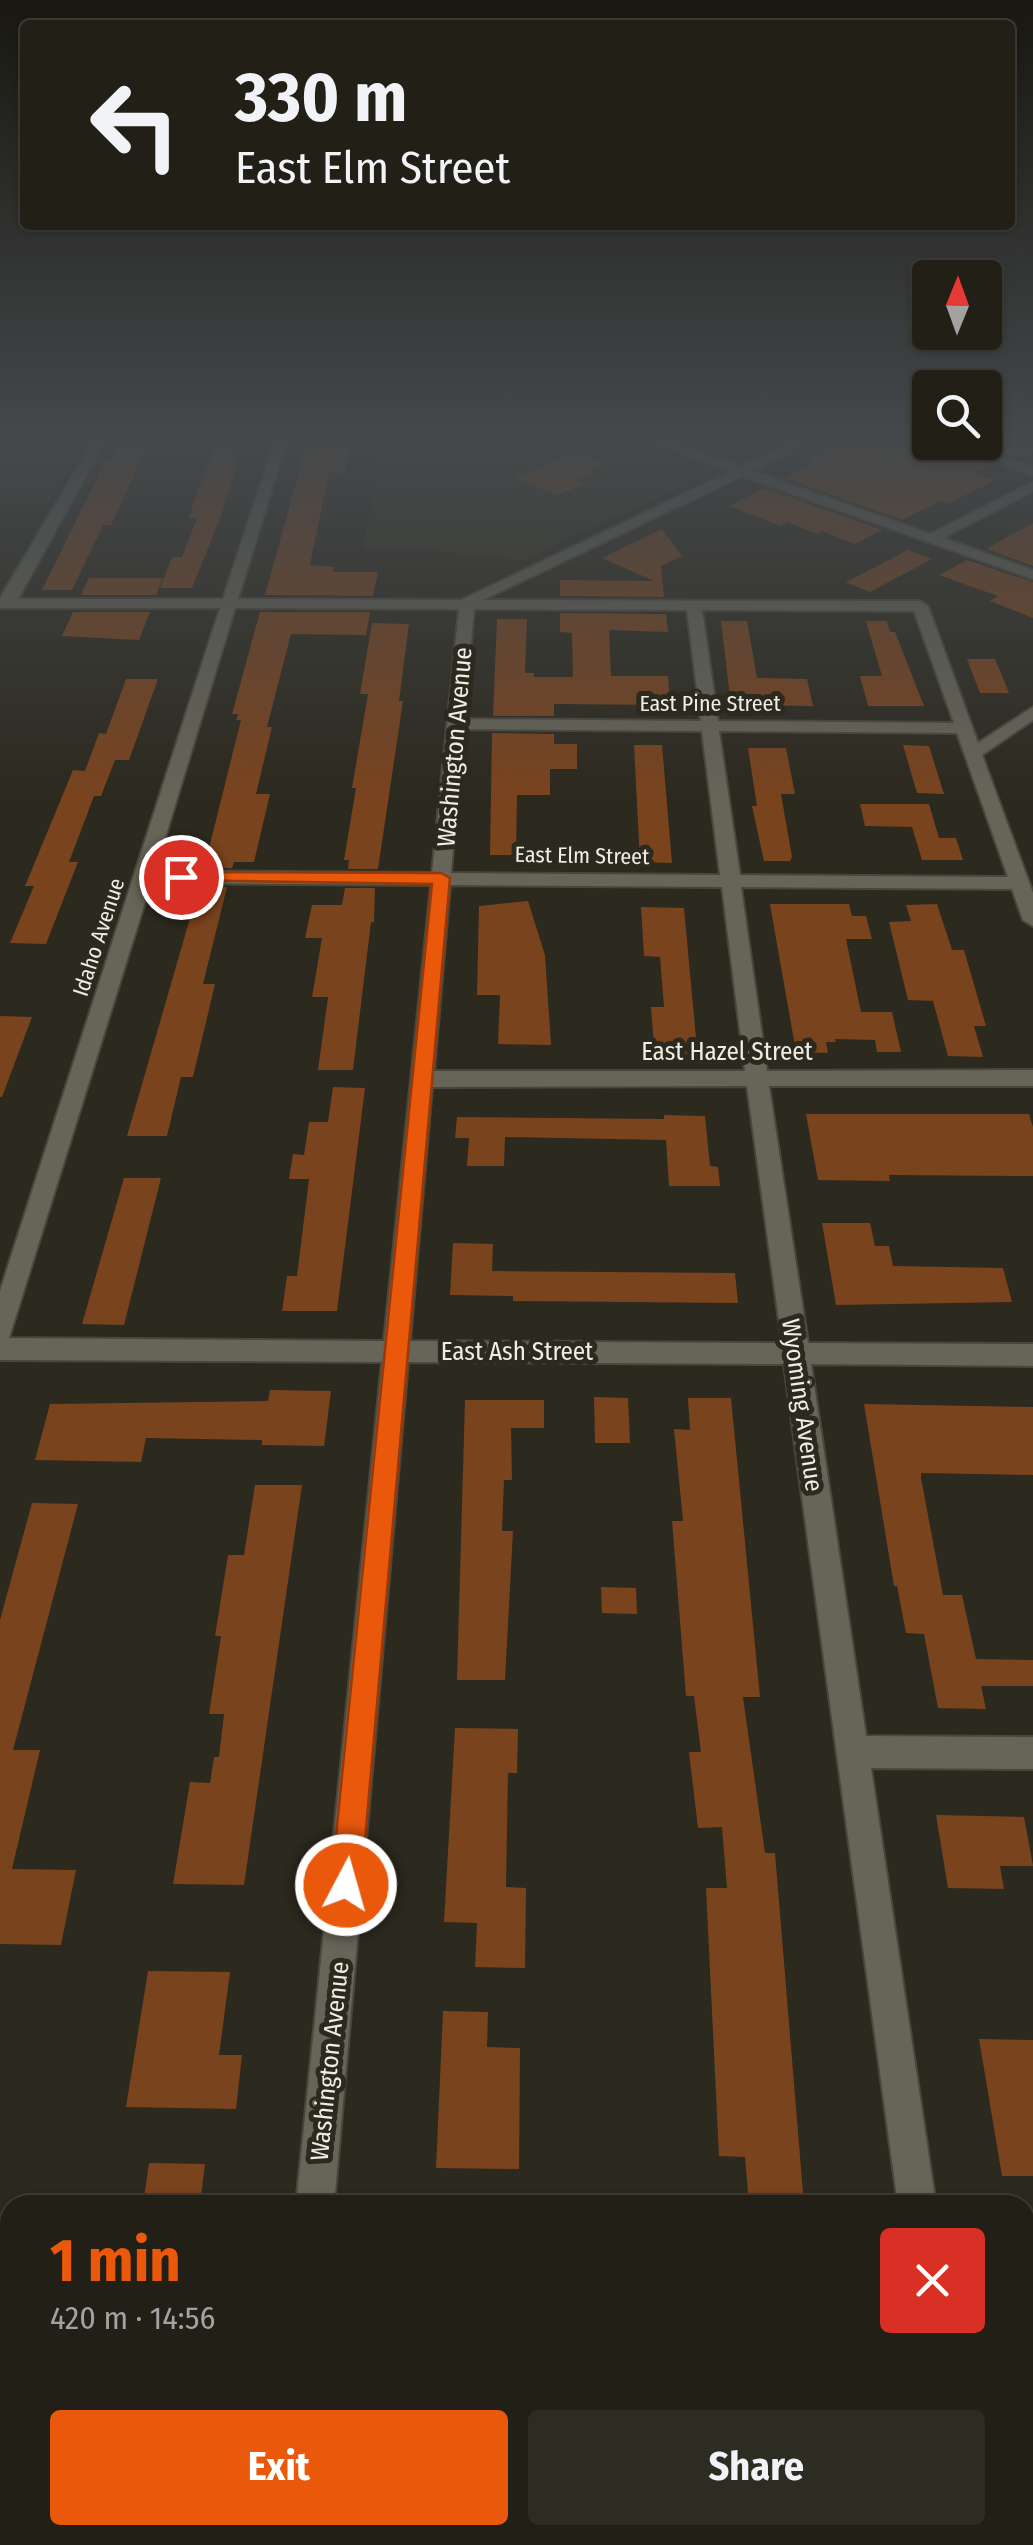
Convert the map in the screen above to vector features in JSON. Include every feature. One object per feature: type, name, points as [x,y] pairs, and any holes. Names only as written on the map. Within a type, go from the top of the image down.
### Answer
[{"type":"street","points":[[4,603],[28,562]]},
{"type":"street","name":"Idaho Avenue","points":[[0,1331],[242,562]]},
{"type":"street","points":[[467,602],[551,562]]},
{"type":"street","points":[[997,562],[1033,575]]},
{"type":"street","name":"Washington Avenue","points":[[316,2195],[467,602]]},
{"type":"street","points":[[4,603],[920,606],[1033,920]]},
{"type":"street","name":"Wyoming Avenue","points":[[694,604],[915,2195]]},
{"type":"street","points":[[973,754],[1033,712]]},
{"type":"street","name":"East Pine Street","points":[[456,724],[964,728]]},
{"type":"street","name":"East Elm Street","points":[[144,876],[1020,883]]},
{"type":"street","name":"East Hazel Street","points":[[421,1079],[1033,1078]]},
{"type":"street","name":"East Ash Street","points":[[0,1349],[1033,1354]]},
{"type":"street","points":[[855,1752],[1033,1753]]},
{"type":"building","points":[[56,562],[85,562],[72,590],[42,590]]},
{"type":"building","points":[[170,562],[202,562],[192,588],[160,588]]},
{"type":"building","points":[[274,562],[311,562],[310,565],[334,567],[333,572],[378,572],[373,596],[265,595]]},
{"type":"building","points":[[611,562],[670,562],[661,566],[664,597],[560,596],[560,580],[654,581]]},
{"type":"building","points":[[885,562],[927,562],[870,592],[846,582]]},
{"type":"building","points":[[964,562],[972,562],[1033,582],[1033,618],[990,601],[998,596],[939,575]]},
{"type":"building","points":[[89,578],[163,578],[156,595],[81,595]]},
{"type":"building","points":[[73,612],[150,612],[139,640],[62,636]]},
{"type":"building","points":[[260,612],[370,612],[366,635],[291,634],[267,727],[272,727],[256,794],[270,794],[254,862],[234,862],[232,868],[204,868],[241,720],[236,720],[238,714],[232,714]]},
{"type":"building","points":[[560,613],[666,614],[668,632],[609,630],[611,676],[668,676],[670,705],[554,704],[554,716],[493,716],[497,619],[527,619],[525,673],[534,673],[534,677],[573,677],[572,633],[560,632]]},
{"type":"building","points":[[721,621],[747,621],[757,678],[807,679],[813,706],[731,705]]},
{"type":"building","points":[[866,621],[887,621],[890,632],[895,632],[924,706],[868,706],[860,676],[882,676]]},
{"type":"building","points":[[372,623],[409,624],[399,701],[403,701],[378,869],[348,869],[349,860],[344,860],[356,788],[352,788],[368,694],[360,694]]},
{"type":"building","points":[[967,659],[995,659],[1009,693],[980,693]]},
{"type":"building","points":[[126,679],[158,679],[129,760],[115,760],[101,796],[94,796],[69,862],[78,862],[46,944],[10,943],[34,886],[25,886],[73,770],[85,771],[99,733],[106,734]]},
{"type":"building","points":[[492,733],[554,734],[554,744],[577,744],[577,769],[550,769],[550,795],[517,795],[516,855],[490,855]]},
{"type":"building","points":[[634,745],[662,745],[672,863],[640,862]]},
{"type":"building","points":[[903,745],[929,746],[944,794],[917,793]]},
{"type":"building","points":[[748,748],[786,748],[795,794],[781,794],[790,861],[764,861],[752,806],[757,806]]},
{"type":"building","points":[[860,804],[929,804],[939,838],[956,838],[963,860],[922,860],[912,827],[865,826]]},
{"type":"building","points":[[199,887],[227,887],[203,984],[215,984],[193,1077],[181,1077],[167,1136],[127,1136]]},
{"type":"building","points":[[345,888],[375,888],[374,922],[353,1070],[318,1070],[328,997],[312,997],[322,938],[305,938],[312,905],[342,905]]},
{"type":"building","points":[[528,901],[545,955],[551,1045],[498,1044],[500,995],[477,995],[479,906]]},
{"type":"building","points":[[770,904],[849,904],[852,916],[866,916],[872,939],[846,939],[861,1012],[892,1012],[901,1052],[877,1052],[875,1040],[835,1039],[836,1042],[826,1042],[828,1053],[796,1052]]},
{"type":"building","points":[[937,904],[952,950],[964,950],[986,1026],[974,1026],[983,1057],[948,1056],[933,1001],[908,1000],[889,922],[911,921],[906,905]]},
{"type":"building","points":[[641,907],[684,908],[698,1060],[655,1059],[651,1007],[664,1007],[660,957],[644,956]]},
{"type":"building","points":[[0,1016],[32,1017],[2,1097],[0,1097]]},
{"type":"building","points":[[333,1087],[365,1088],[337,1311],[282,1311],[287,1276],[297,1276],[309,1179],[289,1179],[293,1154],[304,1155],[309,1122],[328,1122]]},
{"type":"building","points":[[806,1114],[1029,1114],[1033,1127],[1033,1176],[889,1175],[890,1181],[818,1180]]},
{"type":"building","points":[[664,1115],[705,1116],[710,1166],[718,1167],[720,1186],[669,1186],[666,1140],[505,1137],[504,1166],[467,1166],[469,1138],[455,1138],[457,1117],[664,1119]]},
{"type":"building","points":[[124,1178],[161,1178],[124,1325],[82,1324]]},
{"type":"building","points":[[822,1223],[870,1223],[875,1246],[889,1246],[893,1266],[1003,1268],[1012,1302],[836,1305]]},
{"type":"building","points":[[453,1243],[493,1244],[492,1271],[735,1273],[738,1303],[513,1301],[513,1296],[450,1295]]},
{"type":"building","points":[[270,1390],[331,1391],[324,1446],[262,1445],[262,1440],[146,1438],[141,1462],[35,1460],[50,1404],[268,1401]]},
{"type":"building","points":[[594,1397],[628,1398],[630,1443],[595,1443]]},
{"type":"building","points":[[688,1398],[731,1398],[760,1697],[743,1697],[765,1853],[775,1853],[803,2195],[748,2195],[745,2157],[719,2156],[706,1888],[727,1888],[722,1827],[698,1828],[689,1752],[701,1752],[694,1696],[686,1696],[672,1521],[683,1521],[674,1429],[690,1430]]},
{"type":"building","points":[[465,1400],[544,1400],[544,1428],[511,1428],[512,1480],[504,1480],[502,1531],[513,1531],[505,1680],[457,1680]]},
{"type":"building","points":[[864,1404],[1033,1407],[1033,1475],[921,1473],[921,1478],[943,1595],[962,1595],[976,1659],[1033,1660],[1033,1686],[981,1686],[986,1709],[938,1708],[924,1634],[906,1633],[894,1586]]},
{"type":"building","points":[[255,1485],[302,1485],[244,1885],[173,1884],[190,1782],[210,1783],[214,1757],[219,1757],[224,1714],[209,1714],[221,1636],[215,1636],[228,1555],[244,1555]]},
{"type":"building","points":[[32,1503],[78,1504],[13,1750],[40,1750],[12,1869],[76,1870],[61,1945],[0,1944],[0,1620]]},
{"type":"building","points":[[601,1587],[636,1588],[637,1614],[602,1613]]},
{"type":"building","points":[[455,1728],[518,1729],[517,1773],[508,1773],[506,1887],[526,1888],[525,1968],[475,1967],[477,1923],[444,1922]]},
{"type":"building","points":[[936,1815],[1024,1817],[1033,1866],[1000,1866],[1004,1889],[948,1888]]},
{"type":"building","points":[[148,1971],[230,1972],[219,2055],[242,2055],[236,2109],[126,2107]]},
{"type":"building","points":[[443,2011],[488,2012],[487,2047],[520,2048],[519,2169],[436,2168]]},
{"type":"building","points":[[979,2039],[1033,2040],[1033,2176],[1002,2176]]},
{"type":"building","points":[[149,2163],[205,2164],[201,2195],[144,2195]]},
{"type":"route","points":[[181,877],[441,878],[346,1885]]}]
